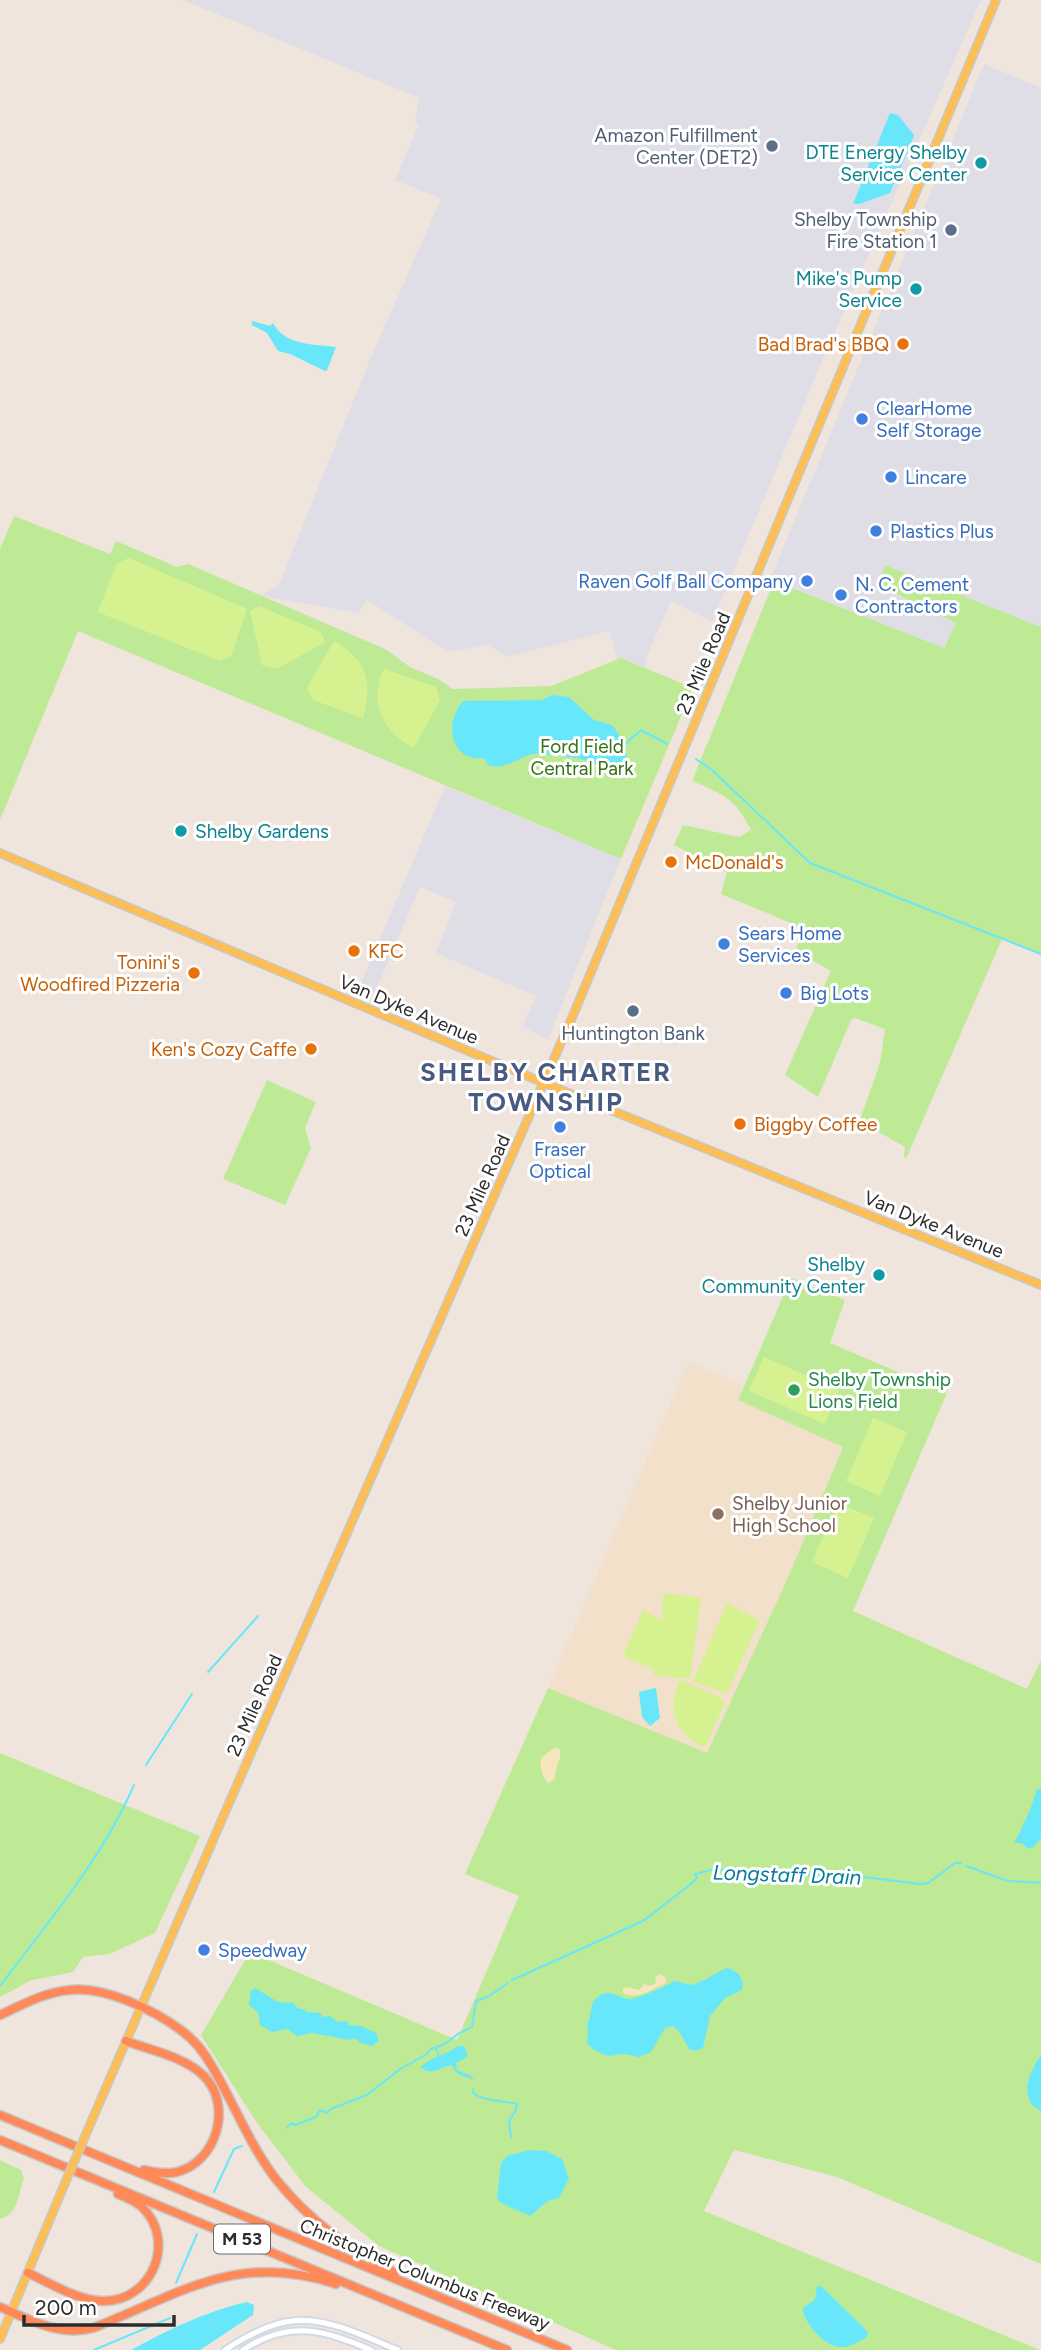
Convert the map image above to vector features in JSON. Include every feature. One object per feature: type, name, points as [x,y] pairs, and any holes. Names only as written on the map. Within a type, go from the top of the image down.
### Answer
[{"type":"highway","points":[[0,2015],[48,1994],[80,1989],[102,1992],[141,2007],[183,2031],[209,2062],[250,2140],[300,2207],[316,2223],[345,2244],[428,2291]]},
{"type":"highway","points":[[114,2162],[160,2173],[176,2172],[192,2166],[208,2150],[217,2133],[220,2112],[214,2088],[203,2075],[184,2063],[126,2041]]},
{"type":"highway","name":"Christopher Columbus Freeway","points":[[0,2115],[567,2350]]},
{"type":"highway","name":"Christopher Columbus Freeway","points":[[0,2140],[507,2350]]},
{"type":"highway","points":[[27,2273],[90,2299],[106,2301],[131,2294],[150,2276],[158,2257],[159,2243],[150,2217],[132,2200],[101,2186],[85,2175]]},
{"type":"highway","points":[[0,2307],[58,2330],[85,2330],[208,2281],[234,2274],[265,2271],[311,2276],[399,2305]]},
{"type":"main road","name":"23 Mile Road","points":[[0,2339],[126,2041],[544,1083],[996,0]]},
{"type":"main road","name":"Van Dyke Avenue","points":[[0,853],[544,1083],[1041,1285]]},
{"type":"street","points":[[225,2350],[264,2327],[302,2320],[334,2324],[398,2350]]},
{"type":"street","points":[[243,2350],[267,2337],[304,2330],[332,2334],[372,2350]]},
{"type":"shaded area","points":[[183,0],[981,0],[823,359],[712,622],[674,602],[670,603],[647,656],[645,668],[621,658],[617,659],[609,631],[506,657],[489,645],[448,652],[367,600],[358,613],[261,596],[279,585],[371,357],[441,199],[395,180],[419,124],[415,122],[419,98]]},
{"type":"shaded area","points":[[984,64],[1041,88],[1041,627],[885,565],[878,586],[957,623],[943,648],[774,581],[771,577]]},
{"type":"shaded area","points":[[445,786],[621,859],[548,1039],[522,1027],[536,996],[436,953],[456,902],[420,887],[371,1001],[356,995]]},
{"type":"shaded area","name":"Shelby Junior High School","points":[[688,1362],[744,1385],[738,1400],[843,1446],[786,1582],[707,1754],[548,1688]]},
{"type":"green space","name":"Ford Field Central Park","points":[[14,516],[110,554],[116,541],[177,567],[188,564],[385,649],[410,667],[453,689],[551,686],[621,658],[693,688],[621,859],[78,631],[0,820],[0,549]]},
{"type":"green space","points":[[129,558],[247,609],[231,656],[220,661],[98,612],[117,563]]},
{"type":"green space","points":[[885,565],[1041,627],[1041,954],[1002,939],[906,1159],[905,1147],[877,1131],[869,1134],[857,1128],[880,1063],[885,1029],[855,1018],[851,1020],[818,1097],[785,1075],[831,971],[796,951],[803,928],[721,894],[727,872],[674,845],[683,825],[739,837],[751,830],[727,798],[692,781],[774,581],[944,648],[956,623],[878,585]]},
{"type":"green space","points":[[259,606],[321,632],[325,642],[277,669],[262,665],[250,611]]},
{"type":"green space","points":[[334,641],[354,656],[365,673],[367,693],[363,718],[313,700],[307,688]]},
{"type":"green space","points":[[384,669],[436,687],[440,700],[414,748],[394,734],[381,715],[378,693]]},
{"type":"green space","points":[[267,1080],[316,1102],[305,1128],[311,1148],[285,1205],[223,1179]]},
{"type":"green space","points":[[791,1278],[845,1300],[830,1343],[947,1393],[853,1611],[1027,1689],[1041,1661],[1041,2264],[837,2177],[734,2150],[704,2211],[1040,2350],[616,2350],[379,2246],[306,2187],[257,2123],[201,2035],[250,1952],[457,2040],[519,1896],[465,1874],[548,1688],[707,1753],[786,1582],[843,1447],[738,1400]]},
{"type":"green space","name":"Shelby Township Lions Field","points":[[764,1357],[839,1390],[825,1424],[749,1391]]},
{"type":"green space","points":[[873,1418],[907,1432],[880,1496],[846,1481]]},
{"type":"green space","points":[[838,1503],[874,1518],[848,1578],[812,1562]]},
{"type":"green space","points":[[664,1593],[701,1598],[690,1679],[653,1675],[654,1669],[626,1658],[624,1653],[643,1610],[661,1620]]},
{"type":"green space","points":[[727,1603],[760,1620],[727,1694],[693,1681]]},
{"type":"green space","points":[[681,1680],[723,1699],[725,1703],[705,1747],[687,1736],[676,1720],[674,1700]]},
{"type":"green space","points":[[0,1753],[200,1836],[155,1933],[110,1954],[83,1957],[73,1972],[32,1980],[0,1997]]},
{"type":"green space","points":[[0,2160],[21,2170],[24,2179],[15,2208],[0,2219]]},
{"type":"sand","points":[[556,1747],[560,1750],[560,1757],[555,1779],[548,1783],[542,1772],[541,1760]]},
{"type":"sand","points":[[660,1974],[666,1978],[666,1983],[640,1995],[623,1993],[626,1987],[639,1990],[644,1984],[650,1986],[656,1983],[655,1977]]},
{"type":"water","points":[[890,113],[898,115],[914,135],[912,141],[890,193],[853,204]]},
{"type":"water","points":[[252,321],[270,326],[273,323],[278,331],[292,340],[336,347],[327,370],[278,351],[267,333],[252,325]]},
{"type":"water","points":[[552,695],[569,697],[594,720],[612,725],[627,754],[622,762],[616,767],[605,768],[577,758],[536,754],[510,764],[496,766],[488,765],[484,758],[473,758],[464,754],[457,748],[452,730],[453,720],[463,701],[542,700]]},
{"type":"water","points":[[656,1688],[660,1718],[650,1726],[642,1717],[639,1692]]},
{"type":"water","points":[[1041,1789],[1041,1838],[1034,1847],[1028,1849],[1022,1843],[1014,1843],[1036,1790]]},
{"type":"water","points":[[727,1968],[740,1976],[742,1990],[725,1998],[710,2016],[703,2048],[695,2051],[689,2049],[679,2031],[672,2026],[665,2028],[651,2052],[639,2057],[624,2054],[608,2056],[594,2050],[587,2043],[587,2025],[592,2006],[603,1994],[611,1993],[630,1999],[653,1992],[674,1981],[692,1985]]},
{"type":"water","points":[[255,1988],[278,2002],[293,2003],[306,2012],[320,2013],[323,2017],[330,2016],[338,2022],[348,2021],[349,2025],[361,2026],[376,2033],[379,2041],[372,2046],[355,2038],[350,2040],[313,2033],[297,2036],[287,2029],[272,2032],[260,2025],[258,2012],[249,2005],[251,1990]]},
{"type":"water","points":[[458,2046],[464,2046],[468,2056],[456,2063],[457,2070],[474,2080],[458,2074],[451,2065],[432,2071],[421,2067],[429,2061]]},
{"type":"water","points":[[1041,2055],[1041,2111],[1029,2100],[1027,2093],[1029,2077]]},
{"type":"water","points":[[529,2150],[546,2151],[562,2159],[569,2179],[559,2198],[548,2201],[530,2216],[501,2203],[497,2198],[501,2163],[507,2156]]},
{"type":"water","points":[[817,2286],[822,2287],[864,2328],[868,2333],[867,2337],[849,2346],[839,2347],[818,2336],[802,2309],[815,2299]]},
{"type":"water","points":[[247,2302],[254,2305],[253,2315],[200,2350],[131,2350],[188,2322]]},
{"type":"waterway","points":[[623,746],[641,730],[667,744]]},
{"type":"waterway","points":[[696,759],[712,770],[810,863],[1041,954]]},
{"type":"waterway","points":[[208,1672],[258,1616]]},
{"type":"waterway","points":[[146,1765],[192,1694]]},
{"type":"waterway","points":[[0,1986],[90,1864],[134,1785]]},
{"type":"waterway","name":"Longstaff Drain","points":[[512,1980],[643,1921],[691,1884],[697,1878],[695,1874],[716,1869],[815,1876],[840,1874],[920,1884],[928,1883],[955,1863],[961,1863]]},
{"type":"waterway","name":"Longstaff Drain","points":[[966,1866],[1008,1881],[1041,1883]]},
{"type":"waterway","name":"Longstaff Drain","points":[[287,2128],[291,2123],[295,2125],[316,2117],[320,2110],[327,2113],[367,2095],[400,2069],[472,2027],[476,2001],[508,1983]]},
{"type":"waterway","points":[[436,2048],[439,2057]]},
{"type":"waterway","points":[[473,2089],[474,2094],[484,2098],[517,2104],[509,2121],[511,2137]]},
{"type":"waterway","name":"Longstaff Drain","points":[[214,2192],[234,2149],[242,2146]]},
{"type":"waterway","name":"Longstaff Drain","points":[[176,2283],[197,2234]]},
{"type":"waterway","name":"Longstaff Drain","points":[[94,2350],[170,2318]]},
{"type":"place","name":"Amazon Fulfillment Center (DET2)","points":[[772,146]]},
{"type":"place","name":"DTE Energy Shelby Service Center","points":[[981,163]]},
{"type":"place","name":"Shelby Township Fire Station 1","points":[[951,230]]},
{"type":"place","name":"Mike's Pump Service","points":[[916,289]]},
{"type":"place","name":"Bad Brad's BBQ","points":[[903,344]]},
{"type":"place","name":"ClearHome Self Storage","points":[[862,419]]},
{"type":"place","name":"Lincare","points":[[891,477]]},
{"type":"place","name":"Plastics Plus","points":[[876,531]]},
{"type":"place","name":"Raven Golf Ball Company","points":[[807,581]]},
{"type":"place","name":"N. C. Cement Contractors","points":[[841,595]]},
{"type":"place","name":"Shelby Gardens","points":[[181,831]]},
{"type":"place","name":"McDonald's","points":[[671,862]]},
{"type":"place","name":"Sears Home Services","points":[[724,944]]},
{"type":"place","name":"KFC","points":[[354,951]]},
{"type":"place","name":"Tonini's Woodfired Pizzeria","points":[[194,973]]},
{"type":"place","name":"Big Lots","points":[[786,993]]},
{"type":"place","name":"Huntington Bank","points":[[633,1011]]},
{"type":"place","name":"Ken's Cozy Caffe","points":[[311,1049]]},
{"type":"place","name":"Biggby Coffee","points":[[740,1124]]},
{"type":"place","name":"Fraser Optical","points":[[560,1127]]},
{"type":"place","name":"Shelby Community Center","points":[[879,1275]]},
{"type":"place","name":"Shelby Township Lions Field","points":[[794,1390]]},
{"type":"place","name":"Shelby Junior High School","points":[[718,1514]]},
{"type":"place","name":"Speedway","points":[[204,1950]]},
{"type":"district","name":"SHELBY CHARTER TOWNSHIP","points":[[546,1087]]}]
